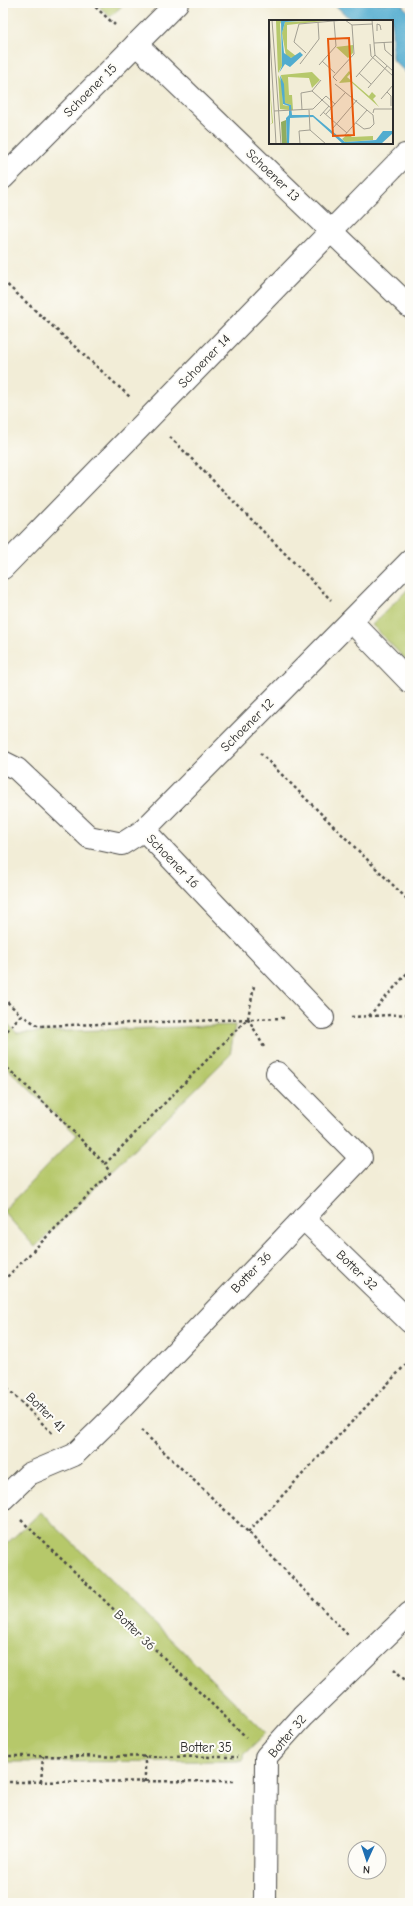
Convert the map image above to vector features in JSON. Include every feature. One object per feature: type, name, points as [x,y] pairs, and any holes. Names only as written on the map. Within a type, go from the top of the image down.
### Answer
[{"type":"street","name":"Schoener 15","points":[[3,178],[176,3]]},
{"type":"street","name":"Schoener 13","points":[[136,44],[410,306]]},
{"type":"street","name":"Schoener 14","points":[[3,568],[405,155]]},
{"type":"street","name":"Schoener 12","points":[[144,830],[410,561]]},
{"type":"street","points":[[351,621],[410,682]]},
{"type":"street","name":"Schoener 16","points":[[3,762],[17,769],[89,837],[122,844],[144,830],[323,1018]]},
{"type":"street","name":"Botter 36","points":[[3,1499],[28,1474],[74,1455],[120,1410],[361,1158],[277,1073]]},
{"type":"street","name":"Botter 32","points":[[303,1218],[410,1322]]},
{"type":"street","name":"Botter 32","points":[[265,1903],[266,1757],[303,1716],[410,1613]]},
{"type":"path","points":[[91,3],[136,44]]},
{"type":"path","points":[[3,280],[150,416],[351,621]]},
{"type":"path","points":[[240,733],[410,902]]},
{"type":"path","points":[[369,1016],[410,970]]},
{"type":"path","points":[[3,998],[21,1015],[39,1026],[248,1018]]},
{"type":"path","points":[[3,1035],[21,1015]]},
{"type":"path","points":[[248,1018],[277,1073]]},
{"type":"path","points":[[105,1164],[248,1018]]},
{"type":"path","points":[[3,1064],[57,1114],[105,1164],[110,1173],[3,1281]]},
{"type":"path","points":[[248,1532],[410,1360]]},
{"type":"path","name":"Botter 41","points":[[3,1384],[74,1455]]},
{"type":"path","points":[[120,1410],[248,1532],[368,1655]]},
{"type":"path","name":"Botter 36","points":[[20,1519],[266,1757]]},
{"type":"path","name":"Botter 35","points":[[3,1756],[266,1757]]},
{"type":"path","points":[[41,1782],[43,1756]]},
{"type":"path","points":[[145,1756],[145,1782]]},
{"type":"path","points":[[3,1782],[266,1781]]},
{"type":"green space","points":[[96,3],[125,3],[110,17]]},
{"type":"green space","points":[[410,587],[410,664],[372,625]]},
{"type":"green space","points":[[3,1019],[17,1033],[235,1025],[230,1055],[35,1247],[3,1211],[77,1135],[3,1064]]},
{"type":"green space","points":[[41,1512],[266,1733],[243,1755],[243,1761],[3,1762],[3,1547]]},
{"type":"water","points":[[333,3],[400,3],[410,13],[410,77],[393,60],[393,20],[351,20]]}]
